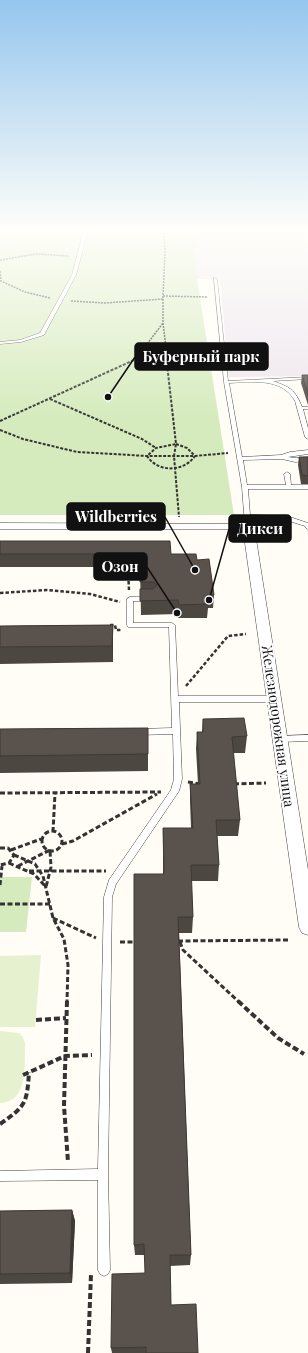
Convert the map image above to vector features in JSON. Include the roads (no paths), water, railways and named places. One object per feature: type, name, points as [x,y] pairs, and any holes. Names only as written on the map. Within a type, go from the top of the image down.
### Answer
[{"type":"street","points":[[0,526],[180,526],[248,521]]},
{"type":"street","name":"Железнодорожная улица","points":[[248,521],[308,927]]},
{"type":"lane","points":[[0,343],[21,341],[42,334],[63,293]]},
{"type":"lane","points":[[217,293],[226,382],[245,487],[248,521],[287,518],[308,525]]},
{"type":"lane","points":[[268,381],[273,379],[308,378]]},
{"type":"lane","points":[[226,382],[268,381],[283,385],[295,394],[308,437]]},
{"type":"lane","points":[[300,408],[308,408]]},
{"type":"lane","points":[[282,457],[290,454],[308,452]]},
{"type":"lane","points":[[240,459],[282,457],[295,460],[308,460]]},
{"type":"lane","points":[[287,474],[290,486]]},
{"type":"lane","points":[[245,487],[308,487]]},
{"type":"lane","points":[[104,1270],[103,1174],[108,897],[112,883],[175,791],[178,779],[172,625],[130,625],[130,602],[153,598]]},
{"type":"lane","points":[[175,699],[274,699]]},
{"type":"lane","points":[[128,732],[176,731]]},
{"type":"lane","points":[[280,739],[308,738]]},
{"type":"lane","points":[[0,1176],[103,1174]]},
{"type":"place","name":"Буферный парк","points":[[108,397]]},
{"type":"place","name":"Wildberries","points":[[195,570]]},
{"type":"place","name":"Дикси","points":[[209,600]]},
{"type":"place","name":"Озон","points":[[177,613]]}]
